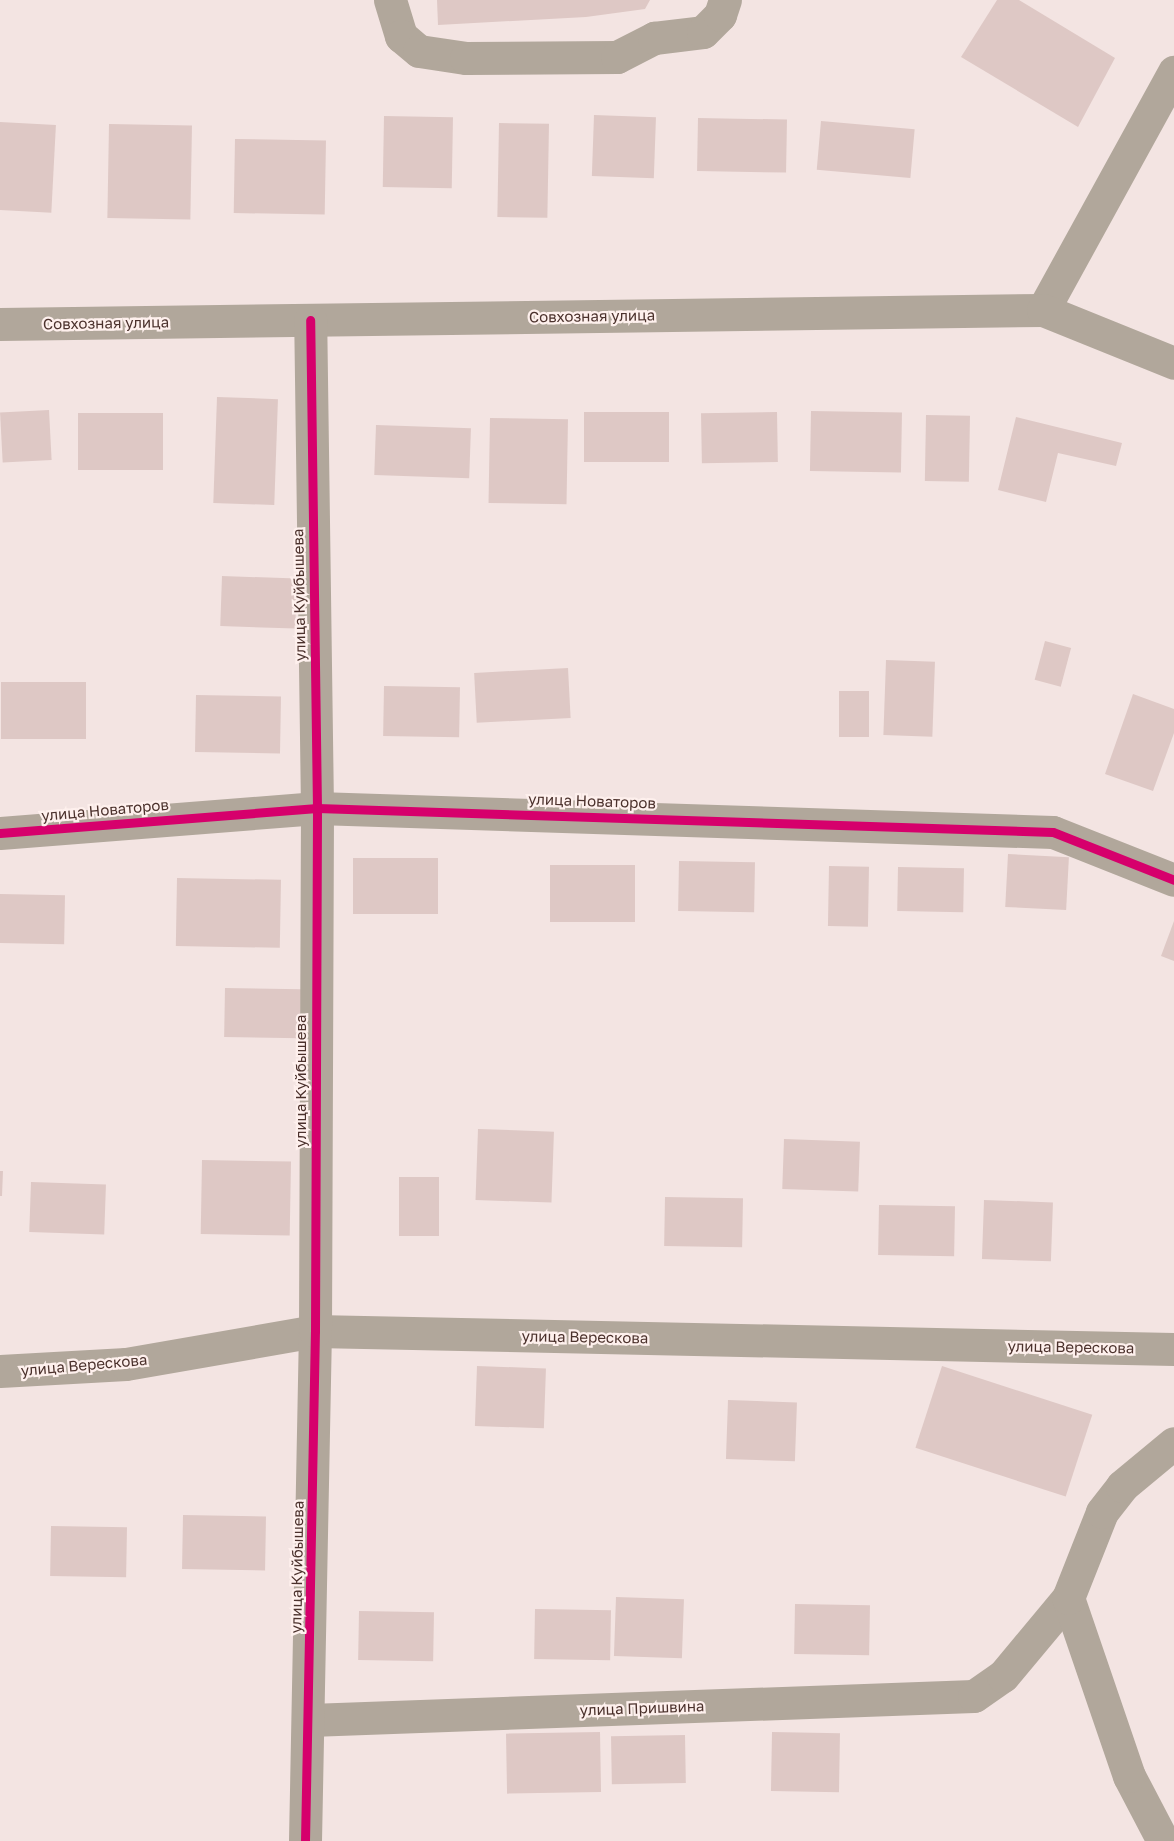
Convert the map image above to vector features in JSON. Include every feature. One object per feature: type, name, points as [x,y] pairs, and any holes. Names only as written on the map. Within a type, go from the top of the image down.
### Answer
[{"type":"street","points":[[390,0],[401,36],[419,51],[466,58],[617,57],[654,38],[703,32],[720,15],[725,0]]},
{"type":"street","points":[[1043,310],[1174,72]]},
{"type":"street","name":"Совхозная улица","points":[[0,324],[1043,310],[1174,363]]},
{"type":"street","name":"улица Куйбышева","points":[[305,1841],[310,1720],[315,1331],[317,808],[310,320]]},
{"type":"street","name":"улица Новаторов","points":[[0,833],[317,808],[1053,832],[1174,880]]},
{"type":"street","name":"улица Верескова","points":[[0,1371],[126,1364],[315,1331],[1174,1349]]},
{"type":"street","points":[[1163,1841],[1129,1776],[1068,1598],[1102,1512],[1122,1486],[1174,1443]]},
{"type":"street","name":"улица Пришвина","points":[[310,1720],[974,1696],[1003,1676],[1068,1598]]},
{"type":"building","points":[[437,0],[650,0],[645,9],[586,17],[438,25]]},
{"type":"building","points":[[997,0],[1019,0],[1115,58],[1078,127],[961,57]]},
{"type":"building","points":[[594,115],[656,117],[654,178],[592,176]]},
{"type":"building","points":[[384,116],[453,117],[452,188],[383,187]]},
{"type":"building","points":[[698,118],[787,120],[786,173],[697,171]]},
{"type":"building","points":[[821,121],[915,129],[910,178],[817,170]]},
{"type":"building","points":[[0,122],[56,125],[51,213],[0,210]]},
{"type":"building","points":[[499,123],[549,124],[547,218],[497,217]]},
{"type":"building","points":[[109,124],[192,125],[190,219],[107,218]]},
{"type":"building","points":[[235,139],[326,141],[325,215],[234,213]]},
{"type":"building","points":[[217,397],[278,399],[274,505],[213,503]]},
{"type":"building","points":[[49,410],[52,460],[3,462],[0,413]]},
{"type":"building","points":[[811,411],[902,413],[901,473],[810,471]]},
{"type":"building","points":[[584,412],[669,412],[669,462],[584,462]]},
{"type":"building","points":[[777,412],[778,462],[702,463],[701,413]]},
{"type":"building","points":[[78,413],[163,413],[163,470],[78,470]]},
{"type":"building","points":[[926,415],[970,416],[969,482],[925,481]]},
{"type":"building","points":[[1016,417],[1122,443],[1116,466],[1058,453],[1046,502],[998,490]]},
{"type":"building","points":[[490,418],[568,419],[567,504],[489,503]]},
{"type":"building","points":[[376,425],[471,428],[469,478],[374,475]]},
{"type":"building","points":[[222,576],[297,579],[295,629],[220,626]]},
{"type":"building","points":[[1045,641],[1071,648],[1061,687],[1035,680]]},
{"type":"building","points":[[886,660],[935,662],[932,737],[883,735]]},
{"type":"building","points":[[568,668],[571,718],[477,723],[474,673]]},
{"type":"building","points":[[1,682],[86,682],[86,739],[1,739]]},
{"type":"building","points":[[384,686],[460,687],[459,737],[383,736]]},
{"type":"building","points":[[839,691],[869,691],[869,737],[839,737]]},
{"type":"building","points":[[1133,694],[1174,709],[1174,733],[1153,791],[1105,774]]},
{"type":"building","points":[[196,695],[281,696],[280,753],[195,752]]},
{"type":"building","points":[[1008,854],[1069,857],[1066,910],[1005,907]]},
{"type":"building","points":[[353,858],[438,858],[438,914],[353,914]]},
{"type":"building","points":[[679,861],[755,862],[754,912],[678,911]]},
{"type":"building","points":[[550,865],[635,865],[635,922],[550,922]]},
{"type":"building","points":[[829,866],[869,867],[868,927],[828,926]]},
{"type":"building","points":[[898,867],[964,868],[963,912],[897,911]]},
{"type":"building","points":[[177,878],[281,880],[280,948],[176,946]]},
{"type":"building","points":[[0,894],[65,895],[64,944],[0,943]]},
{"type":"building","points":[[1174,921],[1174,961],[1161,956]]},
{"type":"building","points":[[225,988],[301,989],[300,1038],[224,1037]]},
{"type":"building","points":[[478,1129],[554,1132],[551,1203],[476,1200]]},
{"type":"building","points":[[784,1139],[860,1142],[858,1192],[782,1189]]},
{"type":"building","points":[[202,1160],[291,1162],[290,1236],[201,1234]]},
{"type":"building","points":[[0,1171],[3,1171],[2,1196],[0,1196]]},
{"type":"building","points":[[399,1177],[439,1177],[439,1236],[399,1236]]},
{"type":"building","points":[[31,1182],[106,1185],[104,1235],[29,1232]]},
{"type":"building","points":[[665,1197],[743,1198],[742,1247],[664,1246]]},
{"type":"building","points":[[984,1200],[1053,1202],[1051,1261],[982,1259]]},
{"type":"building","points":[[879,1205],[955,1206],[954,1256],[878,1255]]},
{"type":"building","points":[[477,1366],[546,1368],[544,1428],[475,1426]]},
{"type":"building","points":[[942,1366],[1092,1415],[1066,1497],[915,1448]]},
{"type":"building","points":[[728,1400],[797,1402],[795,1461],[726,1459]]},
{"type":"building","points":[[183,1515],[266,1516],[265,1570],[182,1569]]},
{"type":"building","points":[[51,1526],[127,1527],[126,1577],[50,1576]]},
{"type":"building","points":[[616,1597],[684,1599],[682,1658],[614,1656]]},
{"type":"building","points":[[795,1604],[870,1605],[869,1655],[794,1654]]},
{"type":"building","points":[[535,1609],[611,1610],[610,1660],[534,1659]]},
{"type":"building","points":[[359,1611],[434,1612],[433,1661],[358,1660]]},
{"type":"building","points":[[600,1732],[601,1792],[507,1794],[506,1734]]},
{"type":"building","points":[[772,1732],[840,1733],[839,1792],[771,1791]]},
{"type":"building","points":[[685,1735],[686,1783],[612,1784],[611,1736]]},
{"type":"cycle path","points":[[305,1841],[315,1331],[317,808],[310,320]]},
{"type":"cycle path","points":[[0,833],[317,808],[1053,832],[1174,880]]}]
